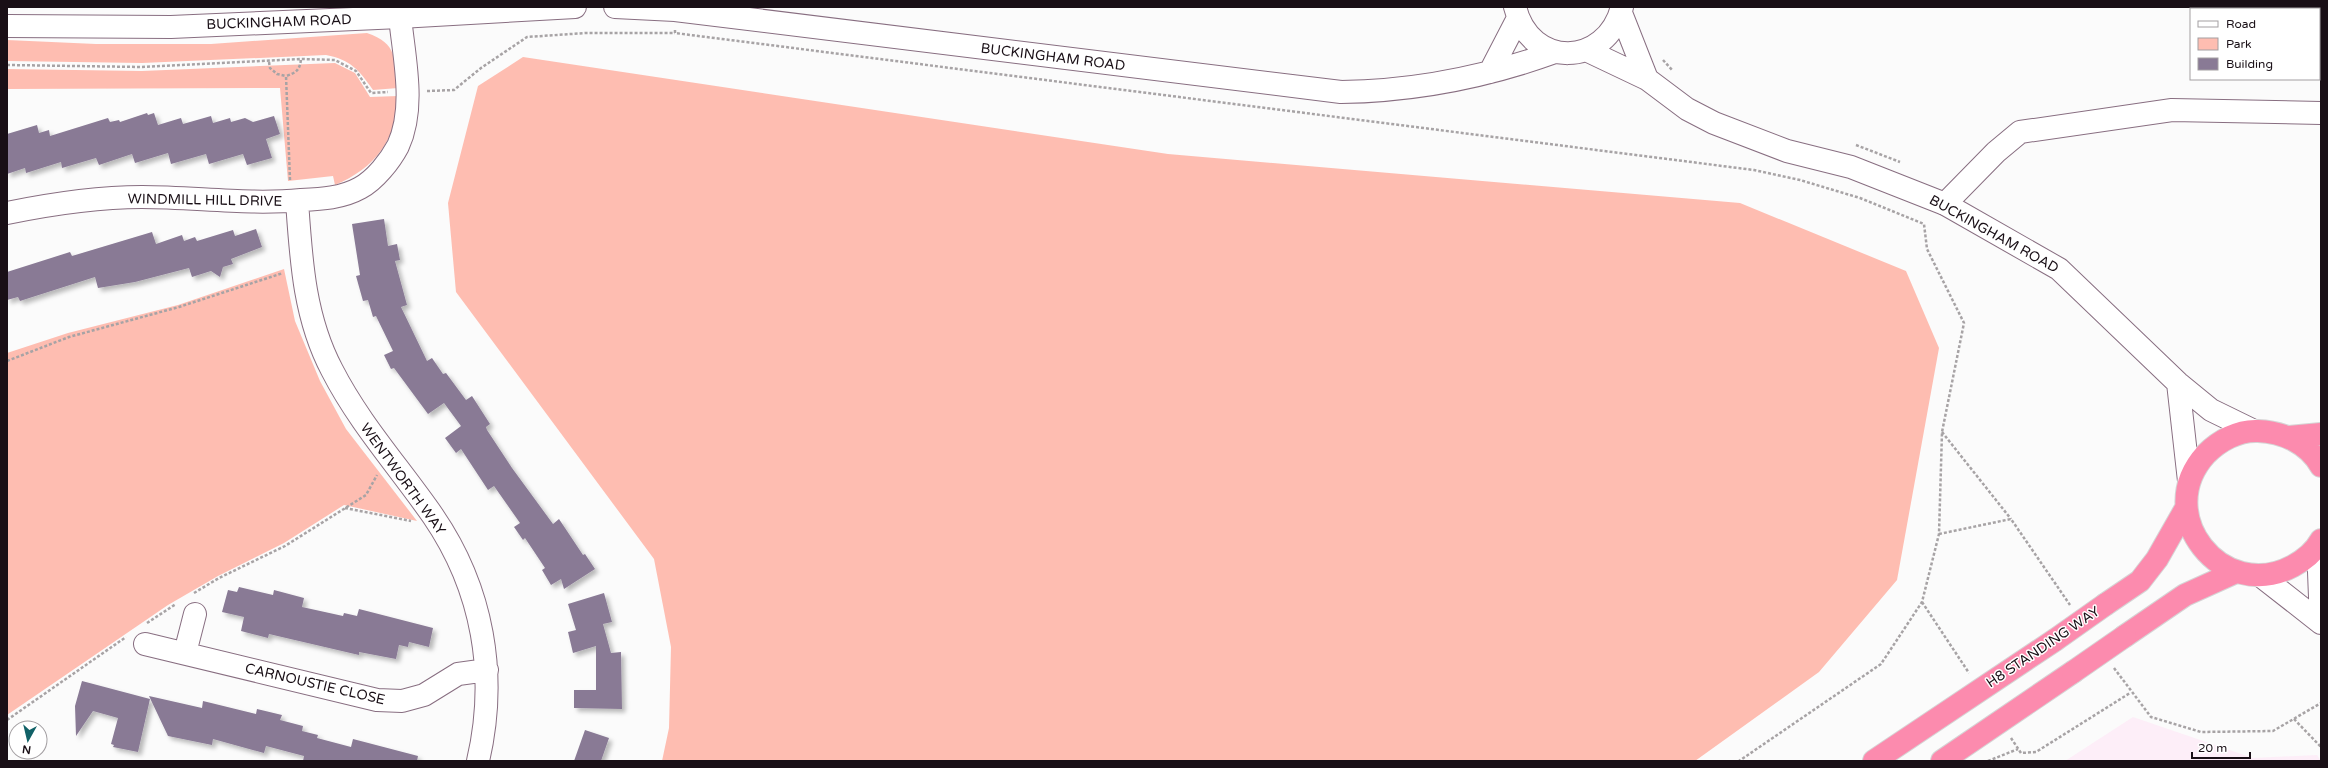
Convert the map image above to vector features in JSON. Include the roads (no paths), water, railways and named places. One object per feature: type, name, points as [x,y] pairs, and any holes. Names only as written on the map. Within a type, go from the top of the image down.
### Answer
[{"type":"highway","points":[[2320,543],[2302,561],[2283,572],[2261,576],[2236,572],[2217,562],[2201,548],[2191,529],[2186,508],[2189,481],[2199,462],[2214,446],[2233,435],[2254,431],[2272,432],[2289,437],[2306,448],[2321,466]]},
{"type":"highway","points":[[2289,437],[2321,434]]},
{"type":"highway","name":"H8 STANDING WAY","points":[[1874,761],[2055,640],[2140,581],[2157,560],[2186,508]]},
{"type":"highway","points":[[1942,761],[2185,595],[2236,572]]},
{"type":"main road","name":"BUCKINGHAM ROAD","points":[[7,26],[171,27],[400,17],[575,7]]},
{"type":"main road","name":"BUCKINGHAM ROAD","points":[[615,7],[683,11],[1341,92],[1407,88],[1490,72],[1555,52]]},
{"type":"main road","points":[[1516,12],[1523,29],[1542,47],[1555,52],[1568,53],[1586,50],[1604,41],[1613,31],[1621,10]]},
{"type":"main road","points":[[1621,10],[1647,80]]},
{"type":"main road","points":[[1490,72],[1516,12]]},
{"type":"main road","name":"WINDMILL HILL DRIVE","points":[[7,213],[51,204],[141,197],[258,203],[294,193],[333,198],[361,188],[382,170],[398,146],[406,118],[407,92],[400,17]]},
{"type":"main road","name":"BUCKINGHAM ROAD","points":[[1586,50],[1647,80],[1687,109],[1726,128],[1787,151],[1851,167],[1945,204],[2059,269],[2178,383],[2211,410],[2254,431]]},
{"type":"main road","points":[[1945,204],[1996,152],[2020,132],[2172,110],[2321,113]]},
{"type":"main road","name":"WENTWORTH WAY","points":[[294,193],[306,299],[331,369],[353,408],[433,517],[455,554],[476,601],[488,670],[487,705],[478,761]]},
{"type":"main road","points":[[2178,383],[2189,481]]},
{"type":"main road","points":[[2320,543],[2321,623]]},
{"type":"main road","points":[[2261,576],[2321,623]]},
{"type":"main road","points":[[186,653],[195,614]]},
{"type":"main road","name":"CARNOUSTIE CLOSE","points":[[145,644],[377,700],[402,701],[424,695],[458,674],[488,670]]}]
